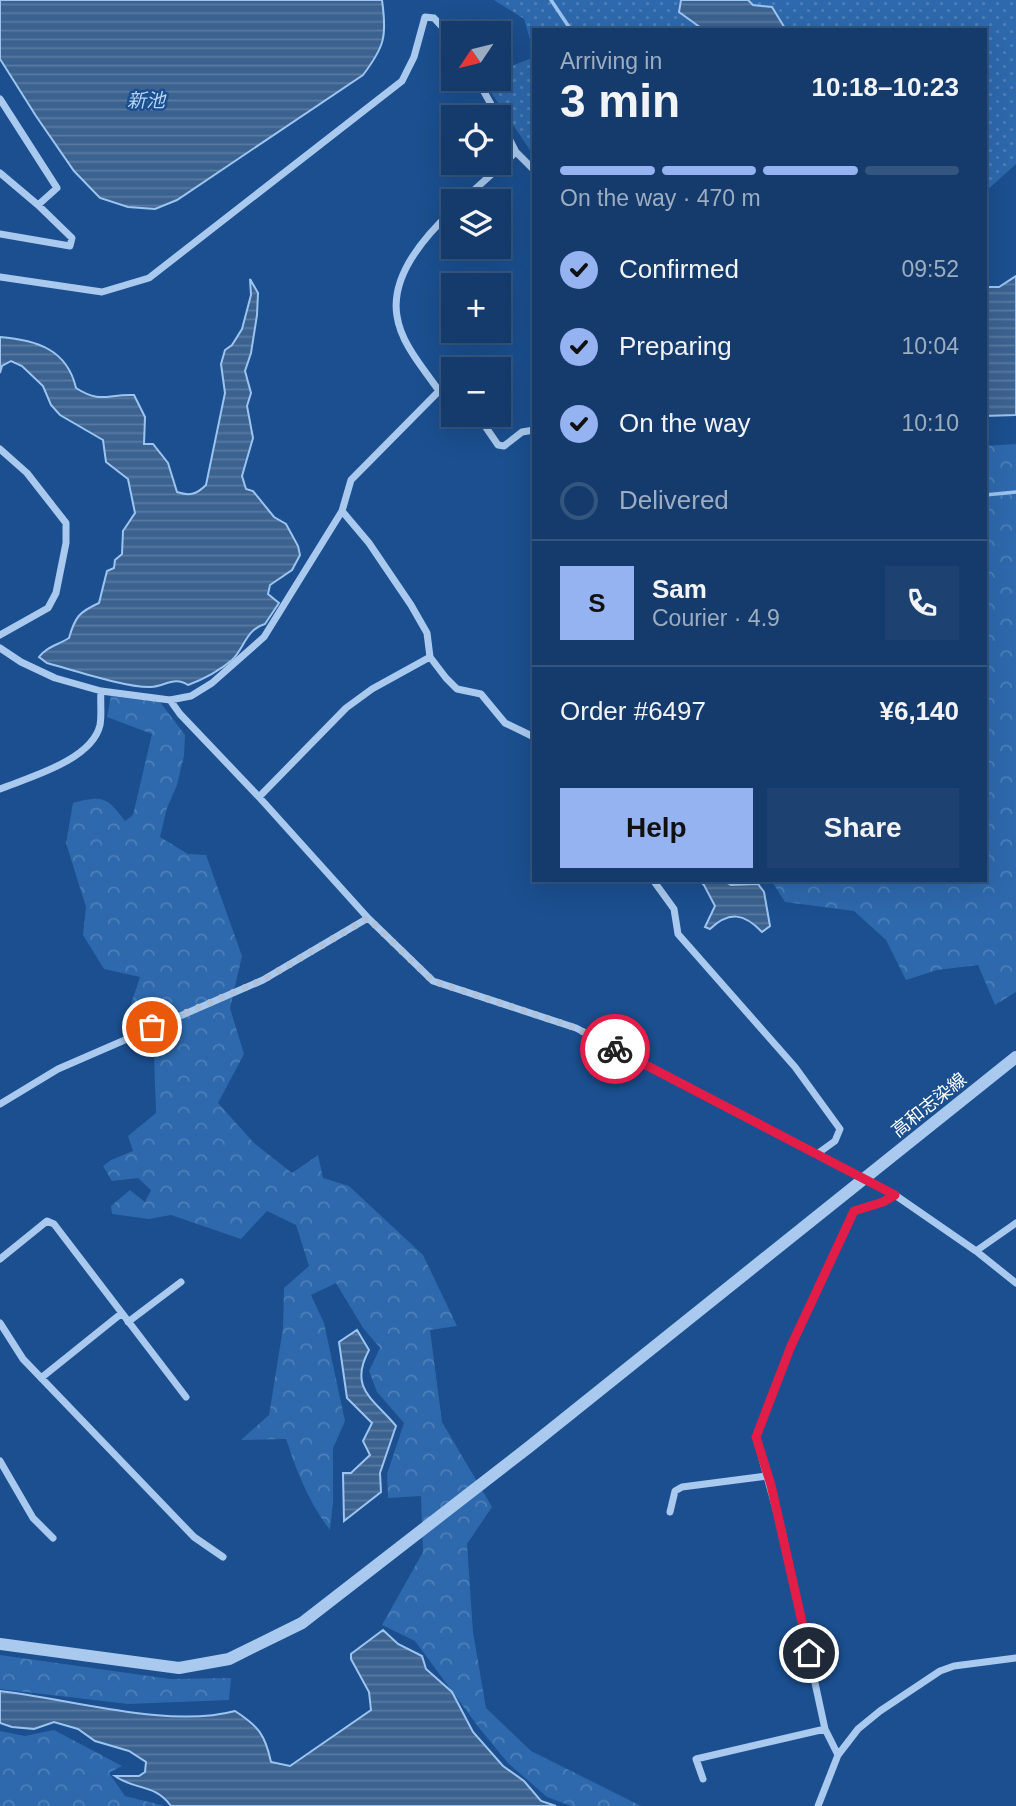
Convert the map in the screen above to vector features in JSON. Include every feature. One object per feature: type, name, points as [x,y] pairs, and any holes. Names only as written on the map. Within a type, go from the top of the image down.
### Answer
[{"type":"street","points":[[0,277],[102,292],[149,278],[402,81],[414,57],[425,17],[434,18],[441,26]]},
{"type":"street","points":[[0,99],[57,188],[38,205]]},
{"type":"street","points":[[0,120],[9,115]]},
{"type":"street","points":[[511,143],[516,152],[532,168]]},
{"type":"street","points":[[475,189],[516,152]]},
{"type":"street","points":[[0,173],[72,238],[69,246],[0,234]]},
{"type":"street","points":[[0,648],[21,662],[55,678],[101,691],[170,700],[191,696],[212,683],[264,637],[342,511],[351,480],[439,391],[404,337],[397,317],[396,296],[418,248],[441,221]]},
{"type":"street","points":[[486,427],[498,445],[504,446],[522,432],[532,430]]},
{"type":"street","points":[[0,449],[27,473],[47,498],[66,523],[66,533],[56,593],[48,608],[0,635]]},
{"type":"street","points":[[342,511],[369,543],[411,605],[427,633],[430,657],[457,689],[481,694],[505,723],[532,736]]},
{"type":"street","points":[[259,797],[346,708],[372,689],[430,657]]},
{"type":"street","points":[[0,789],[63,764],[93,741],[100,725],[101,691]]},
{"type":"street","points":[[170,700],[368,918],[433,981],[576,1028],[895,1195],[976,1251],[1016,1283]]},
{"type":"street","points":[[654,882],[674,909],[678,934],[795,1067],[840,1129],[835,1141],[817,1154]]},
{"type":"street","points":[[0,1104],[58,1069],[263,980],[368,918]]},
{"type":"street","name":"高和志染線","points":[[0,1644],[179,1668],[229,1658],[302,1623],[529,1447],[1016,1057]]},
{"type":"street","points":[[838,1755],[825,1729],[800,1612],[756,1437],[791,1346],[854,1211],[883,1202],[895,1195]]},
{"type":"street","points":[[0,1259],[47,1221],[54,1224],[186,1396]]},
{"type":"street","points":[[976,1251],[1016,1223]]},
{"type":"street","points":[[128,1322],[181,1282]]},
{"type":"street","points":[[41,1378],[122,1313]]},
{"type":"street","points":[[0,1323],[23,1359],[41,1378],[194,1537],[223,1557]]},
{"type":"street","points":[[0,1461],[33,1518],[53,1538]]},
{"type":"street","points":[[670,1512],[675,1490],[682,1487],[767,1476]]},
{"type":"street","points":[[818,1806],[838,1755],[858,1729],[880,1711],[940,1671],[954,1666],[1016,1658]]},
{"type":"street","points":[[703,1779],[696,1759],[825,1729]]},
{"type":"green space","points":[[494,0],[1016,0],[1016,164],[987,190],[987,28],[532,28],[532,46],[524,19]]},
{"type":"green space","points":[[532,58],[532,153],[511,122],[511,105],[500,105],[490,91],[511,91],[511,66]]},
{"type":"green space","points":[[1016,444],[1016,992],[995,1005],[978,965],[937,970],[906,980],[886,940],[854,911],[785,902],[772,882],[987,882],[987,446]]},
{"type":"green space","points":[[111,696],[160,702],[185,735],[184,756],[177,785],[167,808],[160,837],[188,854],[206,855],[242,956],[230,1008],[244,1054],[218,1103],[254,1143],[292,1173],[318,1155],[323,1178],[349,1186],[423,1255],[457,1326],[430,1330],[442,1422],[492,1507],[467,1544],[473,1632],[486,1708],[531,1751],[641,1806],[571,1806],[547,1797],[508,1763],[415,1641],[382,1625],[423,1552],[421,1496],[388,1498],[387,1474],[404,1423],[377,1392],[369,1371],[380,1348],[363,1328],[336,1283],[311,1295],[324,1323],[345,1421],[333,1448],[330,1530],[304,1487],[286,1439],[241,1440],[269,1415],[283,1328],[284,1288],[309,1266],[296,1225],[267,1211],[241,1239],[171,1215],[149,1219],[112,1214],[111,1206],[130,1190],[145,1202],[151,1190],[138,1178],[112,1181],[103,1166],[133,1151],[128,1136],[156,1113],[154,1055],[131,1004],[140,977],[104,969],[83,935],[86,907],[66,843],[73,803],[91,799],[104,800],[114,807],[125,821],[133,815],[152,734],[107,717]]},
{"type":"green space","points":[[0,1655],[170,1679],[231,1678],[229,1700],[128,1704],[0,1689]]},
{"type":"green space","points":[[54,1730],[122,1766],[109,1773],[125,1796],[165,1806],[0,1806],[0,1731],[25,1736]]},
{"type":"water","name":"新池","points":[[0,0],[382,0],[384,32],[380,48],[363,75],[177,200],[155,209],[128,207],[100,198],[74,171],[0,59]]},
{"type":"water","points":[[681,0],[748,0],[753,5],[772,7],[785,28],[701,28],[679,12]]},
{"type":"water","points":[[1016,276],[1016,415],[987,416],[987,287],[999,287]]},
{"type":"water","points":[[250,279],[258,293],[251,353],[245,371],[251,393],[247,406],[253,438],[242,476],[246,489],[253,491],[274,517],[286,524],[298,546],[300,555],[292,570],[270,585],[268,594],[279,603],[265,624],[249,635],[232,660],[188,685],[179,681],[151,687],[128,685],[47,663],[39,657],[49,648],[69,638],[79,616],[99,603],[107,571],[114,568],[115,560],[122,554],[123,531],[135,513],[128,479],[106,462],[103,440],[60,415],[51,405],[43,386],[22,366],[11,361],[2,366],[0,373],[0,337],[26,341],[48,349],[65,364],[76,388],[85,393],[98,397],[134,395],[145,417],[144,444],[153,444],[168,463],[177,492],[192,494],[206,485],[225,393],[221,364],[225,350],[232,345],[242,329],[251,295]]},
{"type":"water","points":[[701,882],[758,884],[764,892],[770,926],[762,932],[743,918],[730,917],[710,929],[705,927],[715,906]]},
{"type":"water","points":[[357,1330],[369,1350],[361,1375],[366,1392],[396,1426],[380,1473],[381,1492],[344,1521],[343,1473],[351,1473],[370,1455],[363,1441],[372,1423],[347,1398],[339,1342]]},
{"type":"water","points":[[383,1630],[398,1644],[422,1656],[426,1669],[452,1692],[473,1732],[503,1766],[524,1781],[541,1801],[556,1806],[171,1806],[151,1790],[115,1776],[139,1776],[145,1772],[146,1762],[129,1751],[95,1741],[78,1729],[54,1722],[34,1729],[0,1723],[0,1691],[150,1715],[209,1716],[235,1711],[259,1732],[271,1762],[290,1766],[371,1710],[369,1692],[351,1659],[351,1654]]},
{"type":"waterway","points":[[551,0],[570,28]]},
{"type":"waterway","points":[[987,495],[1016,492]]},
{"type":"way so far","points":[[152,1027],[263,980],[368,918],[433,981],[576,1028],[615,1049]]},
{"type":"route","points":[[615,1049],[895,1195],[883,1202],[854,1211],[791,1346],[756,1437],[771,1485],[809,1653]]}]
